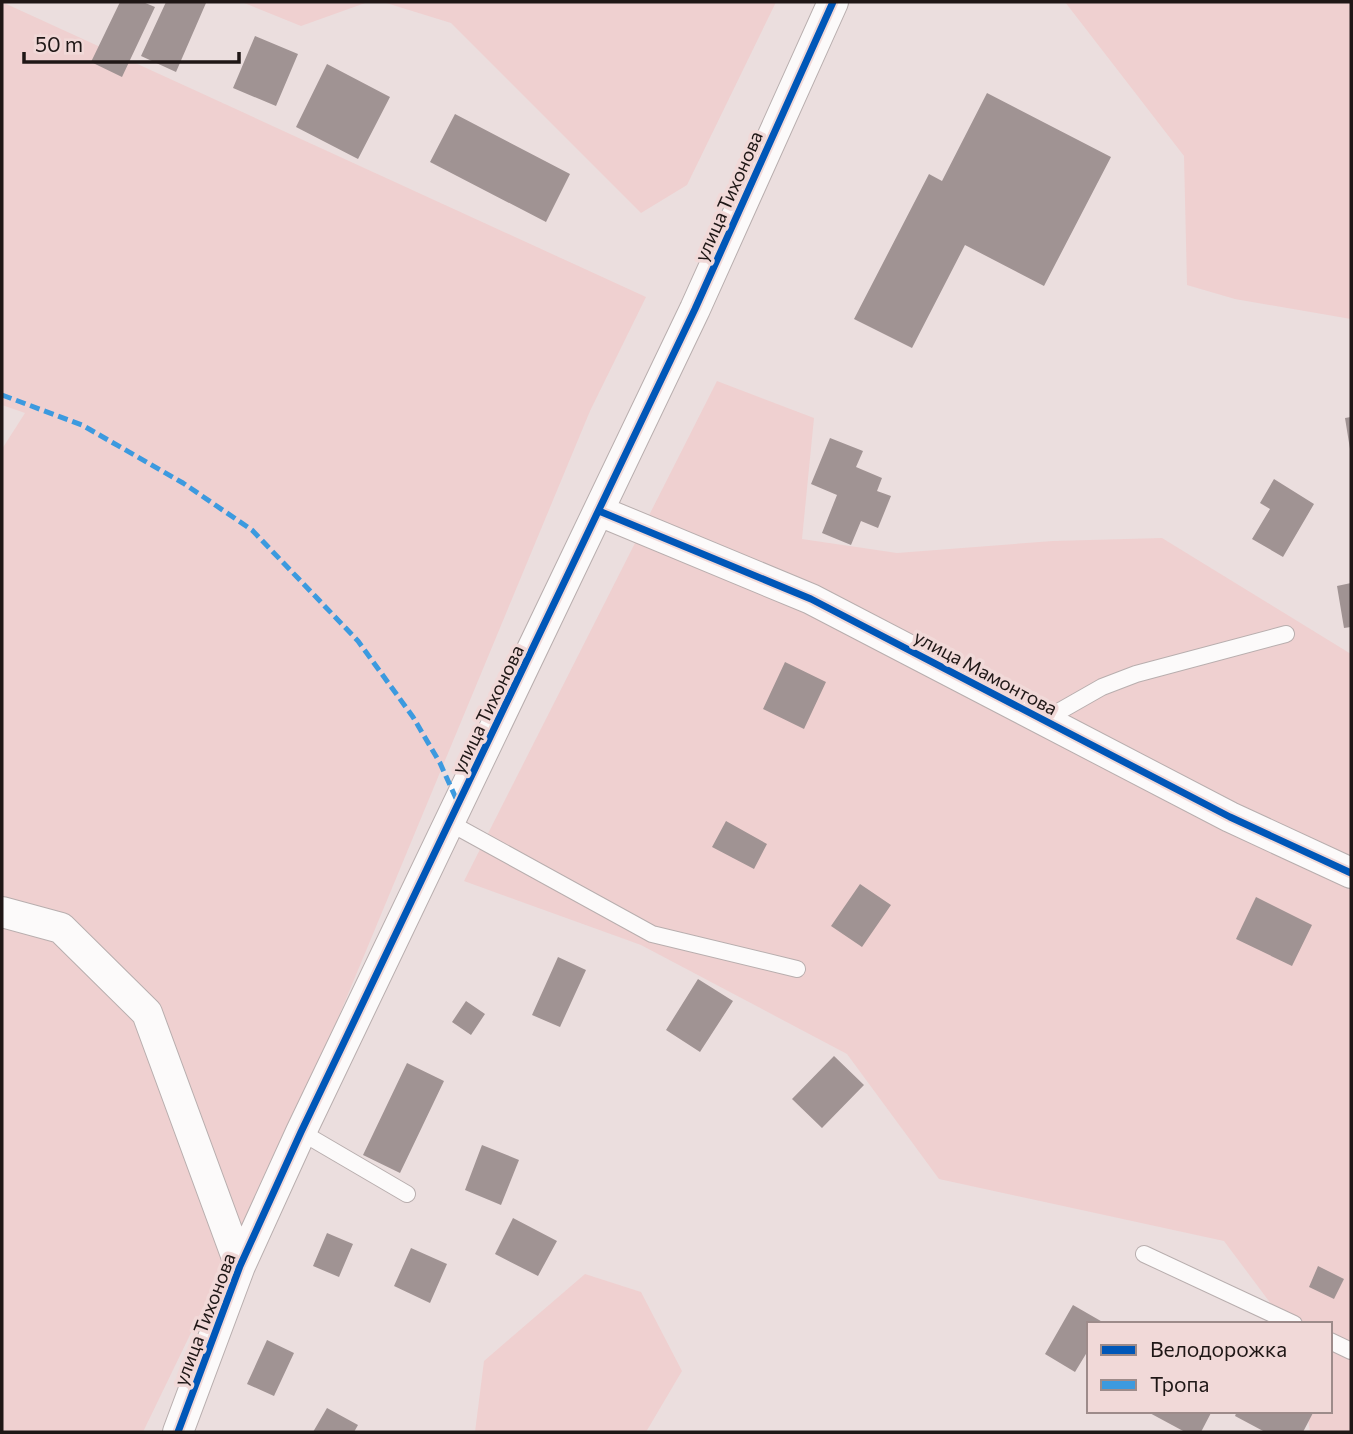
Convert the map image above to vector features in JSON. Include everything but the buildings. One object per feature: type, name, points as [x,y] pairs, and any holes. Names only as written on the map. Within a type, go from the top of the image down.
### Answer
[{"type":"street","name":"улица Тихонова","points":[[178,1432],[240,1266],[301,1132],[695,309],[833,2]]},
{"type":"street","name":"улица Мамонтова","points":[[599,511],[811,599],[1230,817],[1351,873]]},
{"type":"street","points":[[2,912],[61,928],[147,1013],[240,1266]]},
{"type":"lane","points":[[1044,720],[1102,687],[1136,674],[1286,634]]},
{"type":"lane","points":[[450,822],[652,934],[797,969]]},
{"type":"lane","points":[[301,1132],[407,1194]]},
{"type":"lane","points":[[1144,1254],[1290,1322]]},
{"type":"lane","points":[[1332,1342],[1351,1351]]},
{"type":"shaded area","points":[[2,2],[646,297],[590,411],[307,1093],[143,1432],[2,1432],[2,449],[25,413],[2,405]]},
{"type":"shaded area","points":[[242,2],[368,2],[301,26]]},
{"type":"shaded area","points":[[383,2],[776,2],[687,185],[641,213],[451,23]]},
{"type":"shaded area","points":[[1065,2],[1351,2],[1351,319],[1235,299],[1187,285],[1184,156]]},
{"type":"shaded area","points":[[717,381],[814,418],[802,539],[897,553],[1053,541],[1162,538],[1351,654],[1351,1432],[1310,1432],[1307,1413],[1332,1413],[1332,1322],[1285,1322],[1224,1241],[939,1179],[847,1054],[641,945],[464,881]]},
{"type":"shaded area","points":[[585,1274],[641,1292],[682,1371],[646,1432],[475,1432],[484,1361]]},
{"type":"marked path","points":[[2,395],[82,425],[183,483],[252,530],[358,641],[413,717],[440,763],[459,805]]},
{"type":"cycle path","points":[[178,1432],[240,1266],[301,1132],[695,309],[833,2]]},
{"type":"cycle path","points":[[599,511],[811,599],[1230,817],[1351,873]]}]
